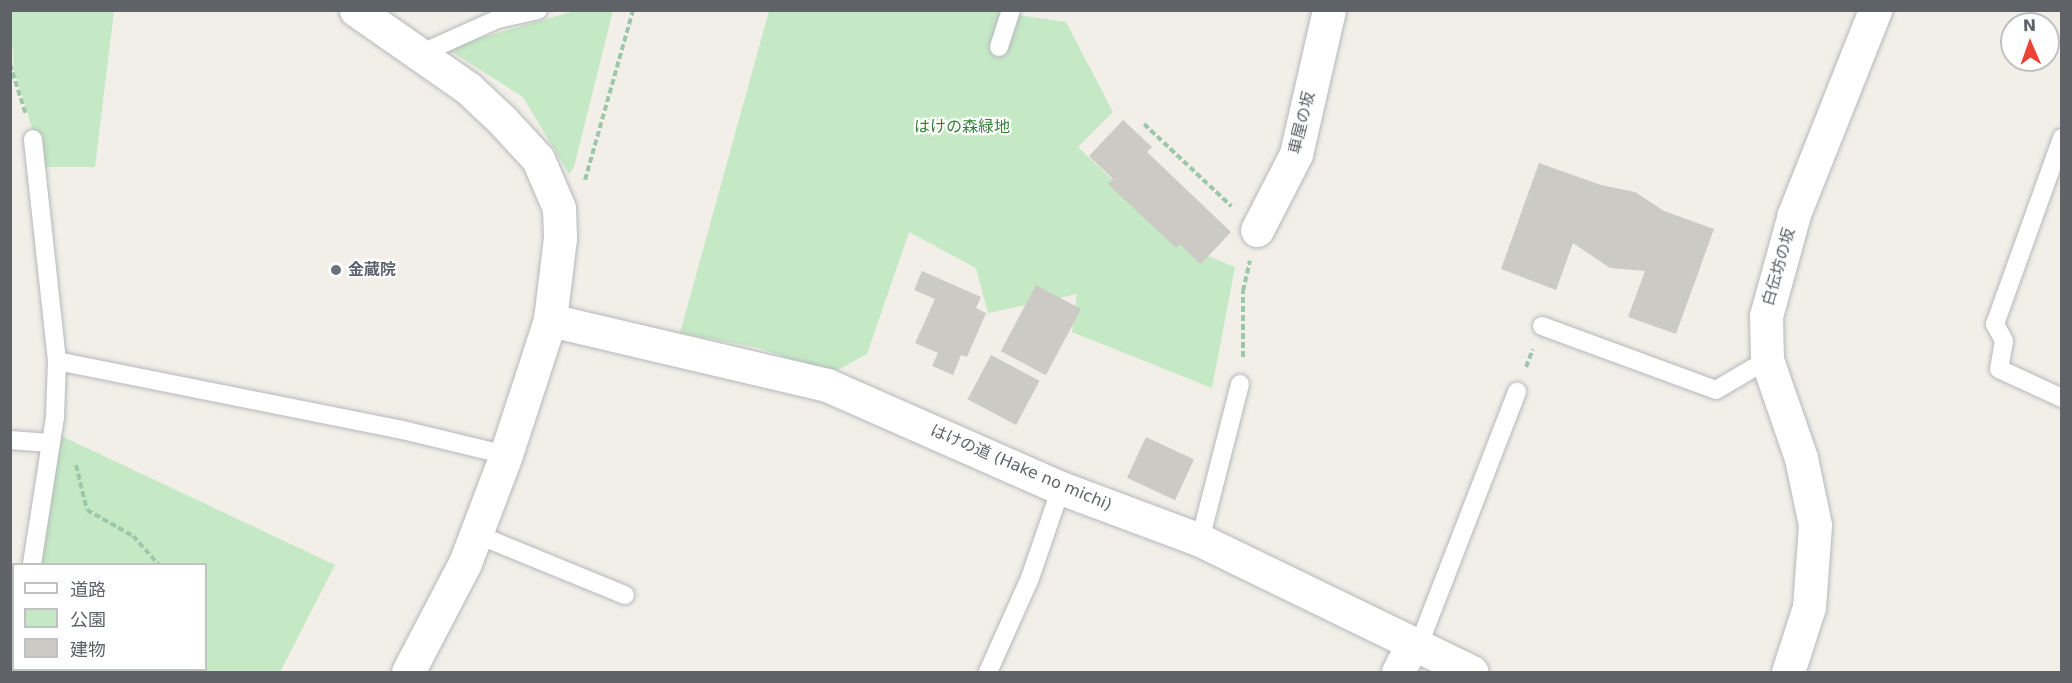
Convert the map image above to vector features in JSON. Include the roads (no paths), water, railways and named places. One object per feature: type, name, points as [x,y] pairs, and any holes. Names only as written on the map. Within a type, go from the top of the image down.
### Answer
[{"type":"street","points":[[356,10],[468,88],[538,159],[559,208],[560,238],[550,320],[506,455],[476,534],[408,672]]},
{"type":"street","name":"車屋の坂","points":[[1257,230],[1296,154],[1329,10]]},
{"type":"street","name":"白伝坊の坂","points":[[1788,672],[1809,607],[1815,525],[1802,458],[1767,360],[1766,316],[1794,214],[1875,10]]},
{"type":"street","name":"はけの道 (Hake no michi)","points":[[550,320],[827,385],[1061,488],[1200,540],[1410,654],[1472,672]]},
{"type":"lane","points":[[420,54],[498,19],[538,10]]},
{"type":"lane","points":[[999,47],[1011,10]]},
{"type":"lane","points":[[2061,138],[1995,324],[2004,341],[1999,369],[2061,398]]},
{"type":"lane","points":[[32,563],[50,443],[57,361],[33,139]]},
{"type":"lane","points":[[1542,326],[1716,390],[1767,360]]},
{"type":"lane","points":[[57,361],[403,430],[506,455]]},
{"type":"lane","points":[[1200,540],[1240,384]]},
{"type":"lane","points":[[1410,654],[1517,392]]},
{"type":"lane","points":[[10,440],[50,443]]},
{"type":"lane","points":[[988,672],[1030,578],[1061,488]]},
{"type":"lane","points":[[476,534],[625,595]]},
{"type":"place","name":"金蔵院","points":[[336,270]]},
{"type":"park label","name":"はけの森緑地","points":[[962,127]]}]
